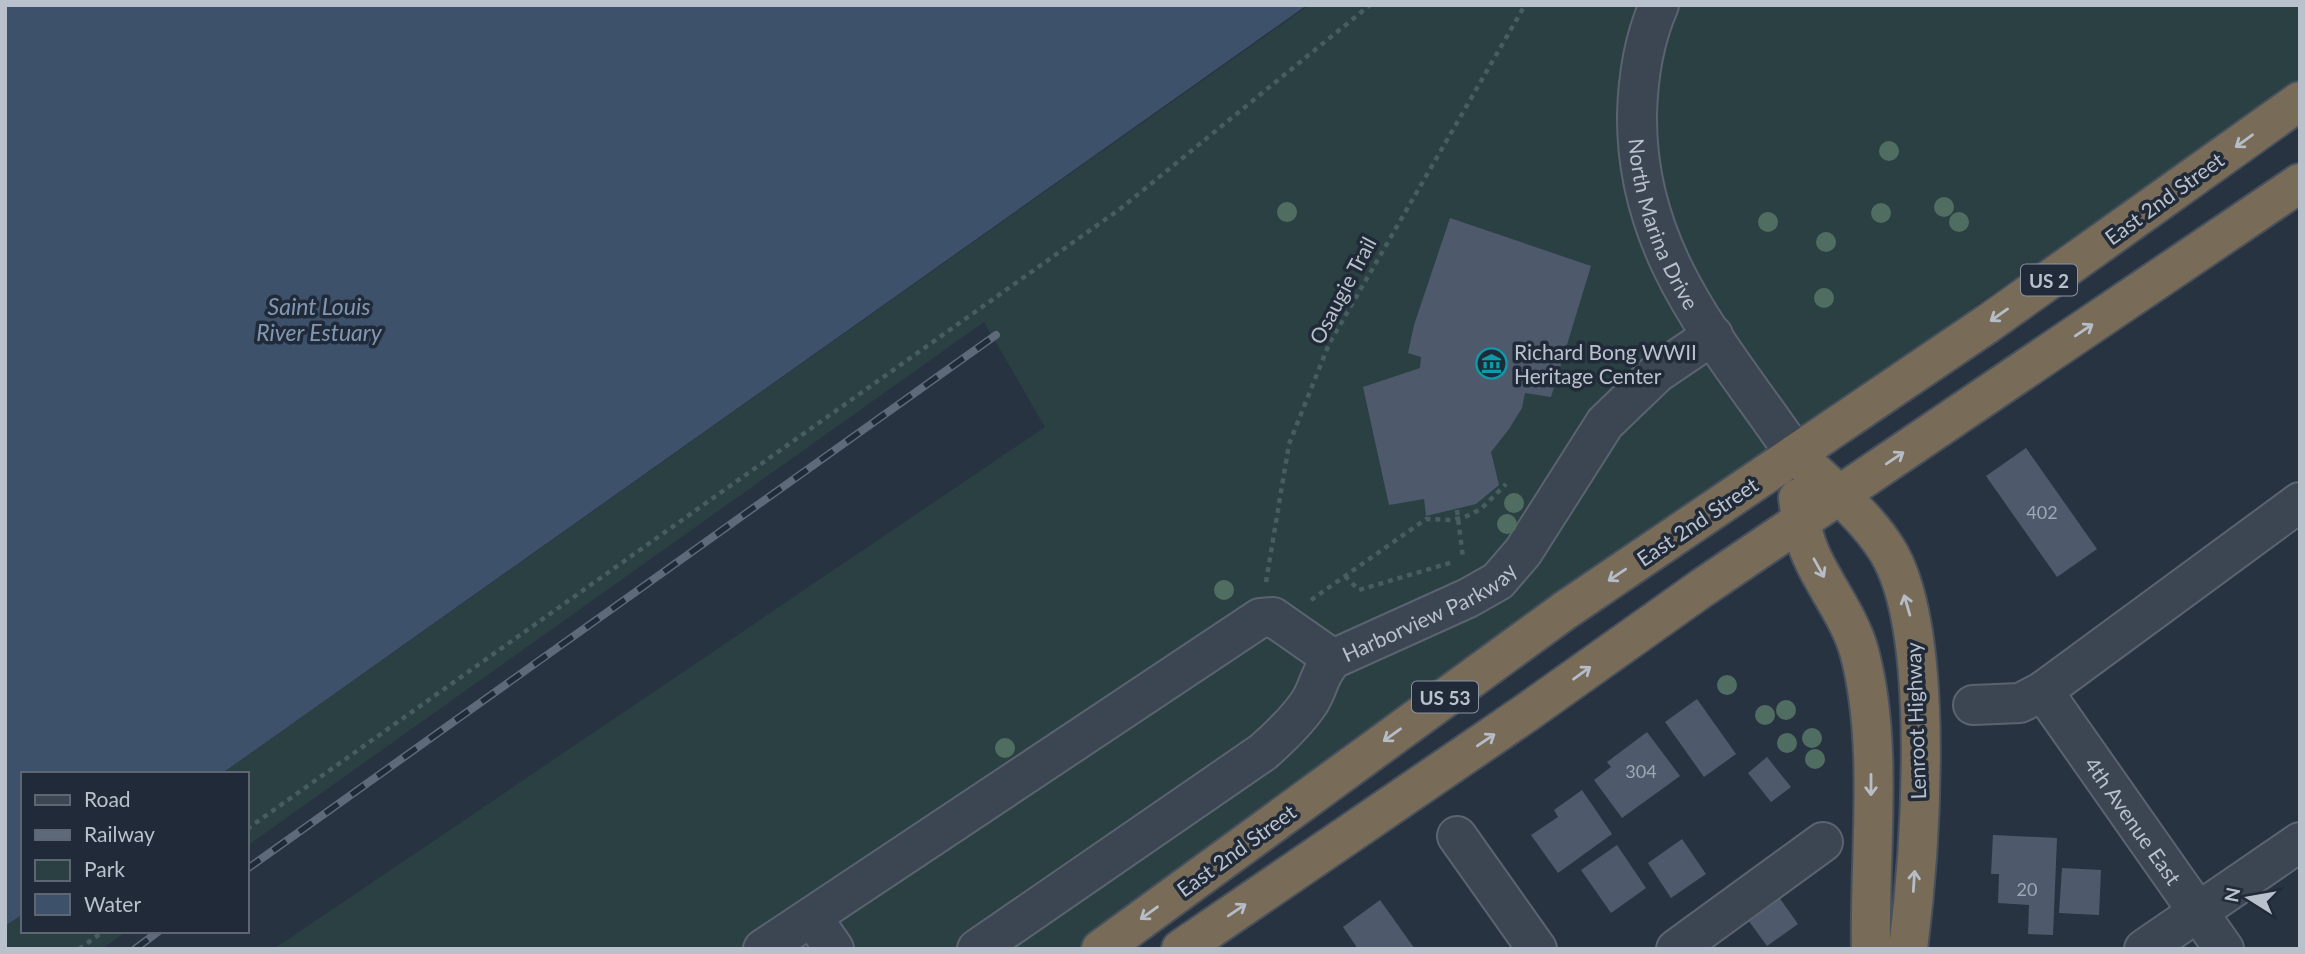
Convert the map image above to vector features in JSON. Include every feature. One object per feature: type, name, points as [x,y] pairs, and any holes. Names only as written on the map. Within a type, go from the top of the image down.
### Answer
[{"type":"highway","name":"East 2nd Street","points":[[1101,949],[1553,619],[1990,322],[2300,101]]},
{"type":"highway","points":[[1839,495],[2300,183]]},
{"type":"highway","name":"Lenroot Highway","points":[[1795,454],[1839,495],[1888,551],[1912,622],[1920,732],[1917,837],[1908,949]]},
{"type":"highway","points":[[1795,454],[1802,522],[1815,561],[1847,619],[1859,652],[1870,719],[1871,949]]},
{"type":"highway","name":"US 53","points":[[1181,949],[1839,495]]},
{"type":"street","name":"North Marina Drive","points":[[1659,5],[1651,24],[1637,98],[1639,163],[1645,196],[1663,252],[1713,335],[1795,454]]},
{"type":"street","name":"Harborview Parkway","points":[[977,949],[1263,752],[1299,717],[1312,700],[1320,674],[1333,659],[1468,598],[1498,581],[1523,552],[1605,423],[1657,373],[1713,335]]},
{"type":"street","points":[[1973,705],[2020,703],[2043,691],[2300,502]]},
{"type":"street","points":[[763,949],[1270,620],[1333,659]]},
{"type":"street","name":"4th Avenue East","points":[[2043,691],[2224,949]]},
{"type":"street","points":[[1457,836],[1537,949]]},
{"type":"street","points":[[1676,949],[1823,842]]},
{"type":"street","points":[[2144,949],[2300,842]]},
{"type":"street","points":[[811,917],[834,949]]},
{"type":"path","points":[[248,828],[1120,209],[1370,5]]},
{"type":"path","name":"Osaugie Trail","points":[[1270,620],[1289,444],[1329,344],[1525,5]]},
{"type":"path","points":[[1270,620],[1345,576],[1426,519],[1458,518],[1481,509],[1506,484]]},
{"type":"path","points":[[1457,510],[1468,598]]},
{"type":"path","points":[[1345,576],[1359,590],[1464,559]]},
{"type":"path","points":[[79,949],[101,933]]},
{"type":"green space","points":[[1309,5],[2300,5],[2300,78],[1707,494],[1076,949],[274,949],[1045,427],[984,322],[248,845],[248,772],[224,772]]},
{"type":"green space","points":[[21,915],[21,933],[124,933],[102,949],[5,949],[5,926]]},
{"type":"water","name":"Saint Louis River Estuary","points":[[5,5],[1307,5],[224,772],[21,772],[21,915],[5,926]]},
{"type":"building","name":"Richard Bong WWII Heritage Center","points":[[1450,218],[1591,266],[1551,397],[1525,393],[1522,408],[1491,452],[1499,485],[1476,504],[1426,516],[1424,499],[1389,505],[1363,387],[1420,368],[1421,357],[1408,353],[1414,325]]},
{"type":"building","points":[[2026,448],[2097,549],[2057,577],[1986,476]]},
{"type":"building","points":[[1697,699],[1736,754],[1704,777],[1665,722]]},
{"type":"building","points":[[1647,732],[1680,776],[1622,818],[1594,780],[1611,767],[1607,762]]},
{"type":"building","points":[[1767,757],[1791,787],[1771,802],[1748,773]]},
{"type":"building","points":[[1582,790],[1612,834],[1558,873],[1531,835],[1558,817],[1554,810]]},
{"type":"building","points":[[1993,835],[2057,838],[2053,935],[2028,934],[2029,905],[1998,903],[1999,874],[1991,874]]},
{"type":"building","points":[[1682,839],[1706,874],[1671,898],[1648,863]]},
{"type":"building","points":[[1617,845],[1646,888],[1611,913],[1581,870]]},
{"type":"building","points":[[2062,868],[2101,870],[2099,915],[2059,913]]},
{"type":"building","points":[[1774,890],[1798,924],[1767,946],[1743,913]]},
{"type":"building","points":[[1380,900],[1415,949],[1358,949],[1343,927]]},
{"type":"railway","points":[[248,868],[996,335]]},
{"type":"railway","points":[[135,949],[156,933]]},
{"type":"place","name":"Richard Bong WWII Heritage Center","points":[[1491,363]]}]
